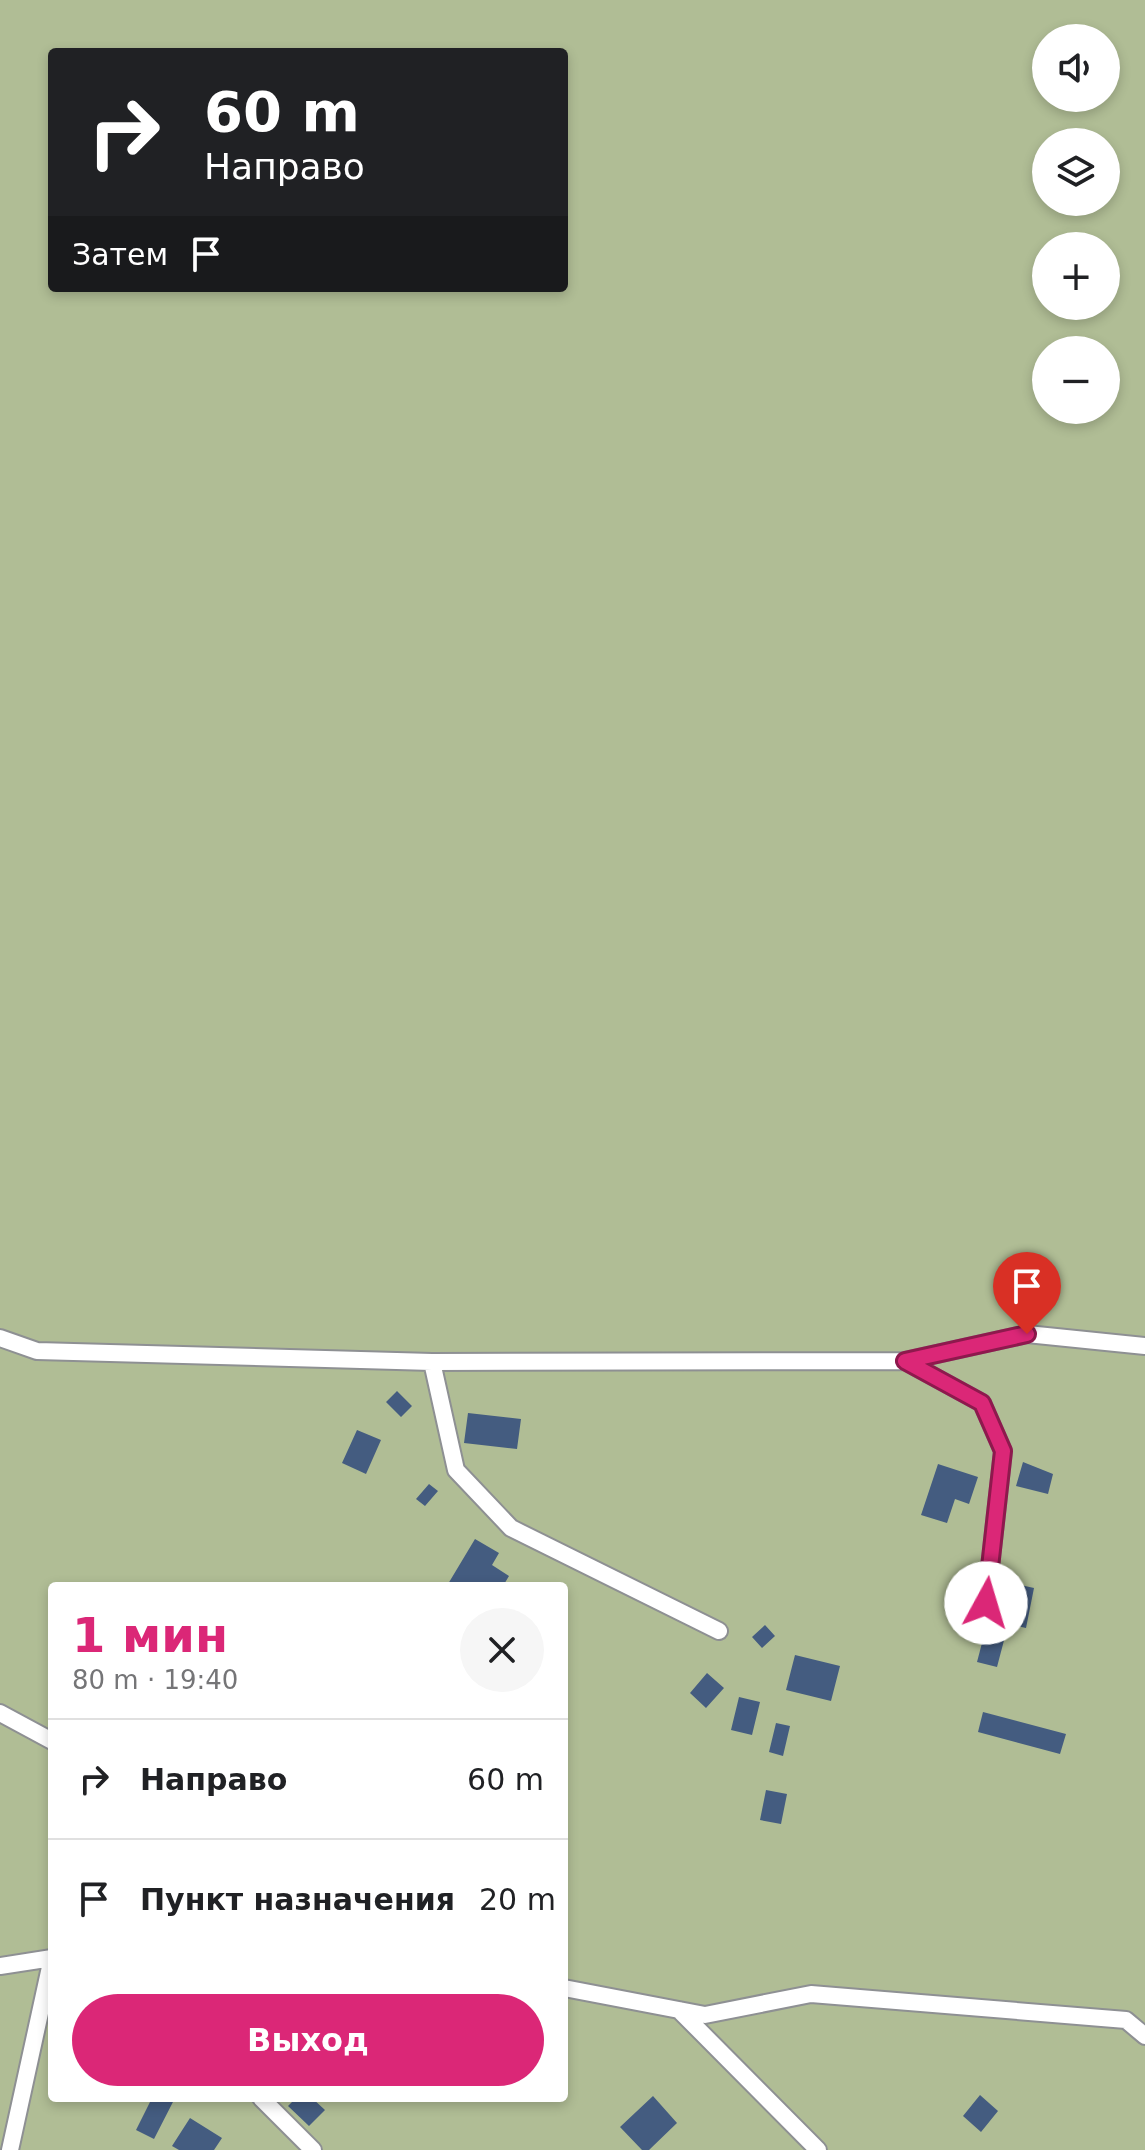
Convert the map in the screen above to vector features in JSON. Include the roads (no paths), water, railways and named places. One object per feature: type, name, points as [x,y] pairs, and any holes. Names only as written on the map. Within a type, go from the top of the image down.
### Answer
[{"type":"lane","points":[[0,1338],[37,1351],[432,1362],[905,1361],[1027,1334],[1145,1346]]},
{"type":"lane","points":[[905,1361],[982,1403],[1003,1451],[986,1603]]},
{"type":"lane","points":[[432,1362],[456,1470],[511,1528],[719,1631]]},
{"type":"lane","points":[[0,1713],[48,1739]]},
{"type":"lane","points":[[0,1966],[48,1959]]},
{"type":"lane","points":[[10,2150],[48,1976]]},
{"type":"lane","points":[[568,1989],[705,2015],[811,1994],[1126,2020],[1145,2036]]},
{"type":"lane","points":[[679,2010],[818,2150]]},
{"type":"lane","points":[[265,2102],[313,2150]]}]
